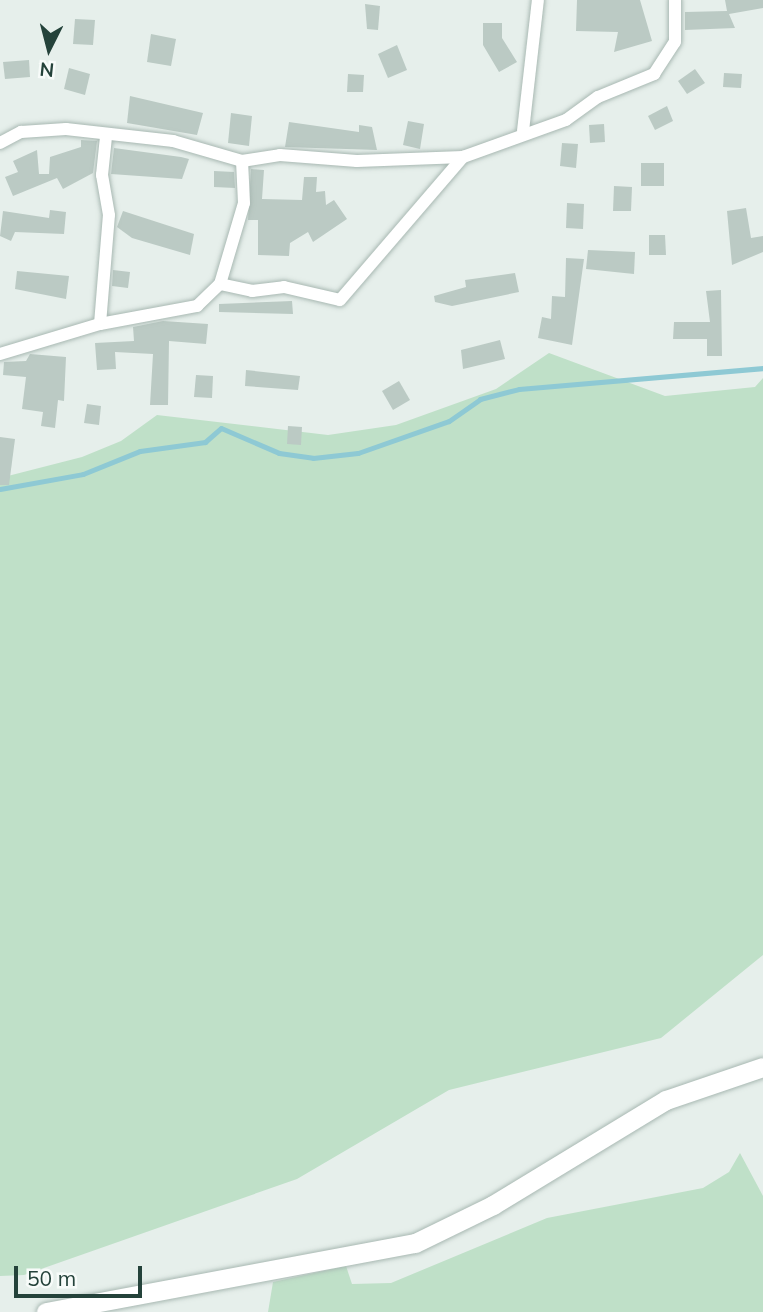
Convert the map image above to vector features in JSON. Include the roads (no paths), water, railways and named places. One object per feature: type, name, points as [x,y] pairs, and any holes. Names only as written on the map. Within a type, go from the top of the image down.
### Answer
[{"type":"street","points":[[523,131],[538,0]]},
{"type":"street","points":[[0,143],[44,131],[173,141],[242,161],[280,155],[357,161],[463,157],[523,131],[566,120],[598,97],[654,74],[675,42],[676,0]]},
{"type":"street","points":[[100,324],[109,215],[102,176],[106,136]]},
{"type":"street","points":[[220,284],[252,291],[284,287],[341,300],[463,157]]},
{"type":"street","points":[[0,354],[100,324],[197,306],[220,284],[244,204],[242,161]]},
{"type":"street","points":[[46,1312],[415,1244],[493,1205],[666,1100],[763,1067]]},
{"type":"waterway","points":[[0,489],[83,474],[140,451],[205,442],[221,428],[279,453],[313,458],[358,453],[449,421],[480,399],[519,389],[763,368]]}]
